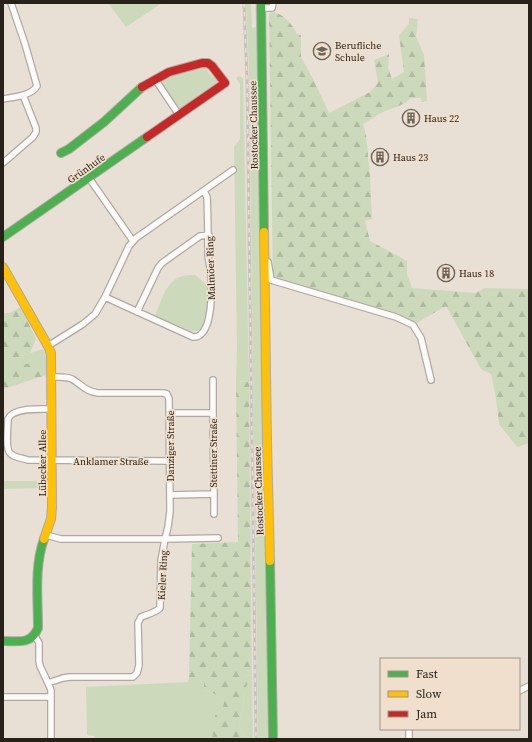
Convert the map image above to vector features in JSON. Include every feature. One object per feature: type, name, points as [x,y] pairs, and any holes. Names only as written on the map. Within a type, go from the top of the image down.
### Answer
[{"type":"street","points":[[3,99],[23,95],[34,90],[37,86],[12,3]]},
{"type":"street","name":"Rostocker Chaussee","points":[[273,3],[272,8],[261,6],[273,739]]},
{"type":"street","name":"Grünhufe","points":[[3,237],[225,83],[208,63],[202,63],[168,72],[142,87],[104,122],[62,153]]},
{"type":"street","points":[[155,79],[180,115]]},
{"type":"street","points":[[3,163],[33,137],[36,132],[36,128],[23,95]]},
{"type":"street","points":[[48,346],[91,318],[100,307],[129,246],[136,238],[233,170]]},
{"type":"street","points":[[89,178],[133,241]]},
{"type":"street","name":"Malmöer Ring","points":[[105,297],[193,337],[198,337],[202,334],[210,314],[212,285],[208,257],[207,197],[204,191]]},
{"type":"street","points":[[138,312],[158,268],[162,263],[200,236],[208,235]]},
{"type":"street","name":"Rostocker Chaussee","points":[[264,242],[271,280],[396,317],[413,325],[421,338],[431,380]]},
{"type":"street","name":"Lübecker Allee","points":[[3,267],[51,353],[52,508],[51,518],[38,559],[38,628],[35,636]]},
{"type":"street","name":"Danziger Straße","points":[[52,377],[66,377],[72,379],[88,391],[98,393],[167,394],[170,399],[170,495],[169,519],[164,539]]},
{"type":"street","points":[[213,380],[213,413]]},
{"type":"street","name":"Anklamer Straße","points":[[52,409],[28,409],[9,415],[7,448],[11,454],[28,460],[170,461]]},
{"type":"street","name":"Stettiner Straße","points":[[170,413],[213,413],[214,494],[170,495]]},
{"type":"street","points":[[214,494],[214,514]]},
{"type":"street","name":"Kieler Ring","points":[[46,535],[61,539],[164,539],[161,561],[160,608],[158,611],[141,617],[138,623],[139,665],[137,673],[133,677],[70,677],[48,683]]},
{"type":"street","points":[[164,539],[218,538]]},
{"type":"street","points":[[3,641],[27,640],[35,636],[39,643],[40,666],[51,690],[51,739]]},
{"type":"street","points":[[520,690],[529,686]]},
{"type":"street","points":[[3,697],[51,697]]},
{"type":"green space","points":[[108,3],[162,3],[126,27]]},
{"type":"green space","points":[[246,3],[251,3],[252,28],[256,27],[255,3],[257,3],[265,459],[262,485],[265,495],[268,739],[258,739],[249,71]]},
{"type":"green space","points":[[272,12],[284,17],[297,34],[301,35],[301,57],[329,113],[370,92],[378,83],[374,60],[389,54],[388,68],[392,79],[404,72],[399,35],[409,24],[409,18],[418,19],[416,37],[424,55],[427,101],[422,102],[421,98],[411,98],[363,124],[366,135],[370,177],[372,219],[365,221],[370,241],[407,261],[407,274],[412,288],[476,293],[484,288],[529,289],[529,443],[517,447],[499,424],[491,374],[481,369],[446,306],[413,325],[396,317],[273,281],[269,14]]},
{"type":"green space","points":[[201,65],[211,67],[207,71],[213,77],[217,74],[218,80],[211,90],[180,111],[173,104],[161,80],[167,74]]},
{"type":"green space","points":[[239,76],[243,78],[249,382],[236,381],[237,347],[234,147],[240,139],[240,84],[236,78]]},
{"type":"green space","points":[[195,275],[206,284],[208,290],[207,312],[202,327],[198,331],[191,331],[155,316],[165,292],[172,282],[183,276]]},
{"type":"green space","points":[[21,307],[36,339],[30,353],[3,362],[3,313],[9,313]]},
{"type":"green space","points":[[43,349],[46,355],[46,375],[3,389],[3,362]]},
{"type":"green space","points":[[46,360],[46,375],[3,389],[3,369]]},
{"type":"green space","points":[[236,381],[249,382],[252,675],[239,677],[239,681],[247,682],[244,690],[243,709],[239,727],[245,739],[212,739],[213,732],[218,723],[215,722],[215,715],[223,708],[224,701],[215,694],[204,690],[204,678],[189,678],[192,544],[238,542]]},
{"type":"green space","points":[[3,481],[44,481],[44,488],[3,489]]},
{"type":"green space","points":[[252,675],[253,739],[245,739],[239,727],[243,709],[244,690],[239,681],[239,677]]},
{"type":"green space","points":[[205,677],[204,690],[215,694],[224,701],[223,708],[215,715],[218,723],[213,732],[212,739],[95,739],[94,736],[87,735],[86,687],[188,682],[189,678]]},
{"type":"railway","points":[[244,3],[247,79],[256,739]]},
{"type":"traffic: fast","points":[[261,3],[264,232]]},
{"type":"traffic: fast","points":[[61,153],[69,149],[104,122],[142,87]]},
{"type":"traffic: fast","points":[[3,237],[147,137]]},
{"type":"traffic: fast","points":[[3,641],[28,640],[38,628],[38,572],[44,539]]},
{"type":"traffic: fast","points":[[270,561],[273,739]]},
{"type":"traffic: slow","points":[[264,232],[270,561]]},
{"type":"traffic: slow","points":[[3,267],[51,353],[52,508],[51,519],[44,539]]},
{"type":"traffic: jam","points":[[142,87],[169,72],[202,63],[208,63],[212,66],[225,83],[147,137]]},
{"type":"place","name":"Berufliche Schule","points":[[322,51]]},
{"type":"place","name":"Haus 22","points":[[411,118]]},
{"type":"place","name":"Haus 23","points":[[380,157]]},
{"type":"place","name":"Haus 18","points":[[446,273]]}]
